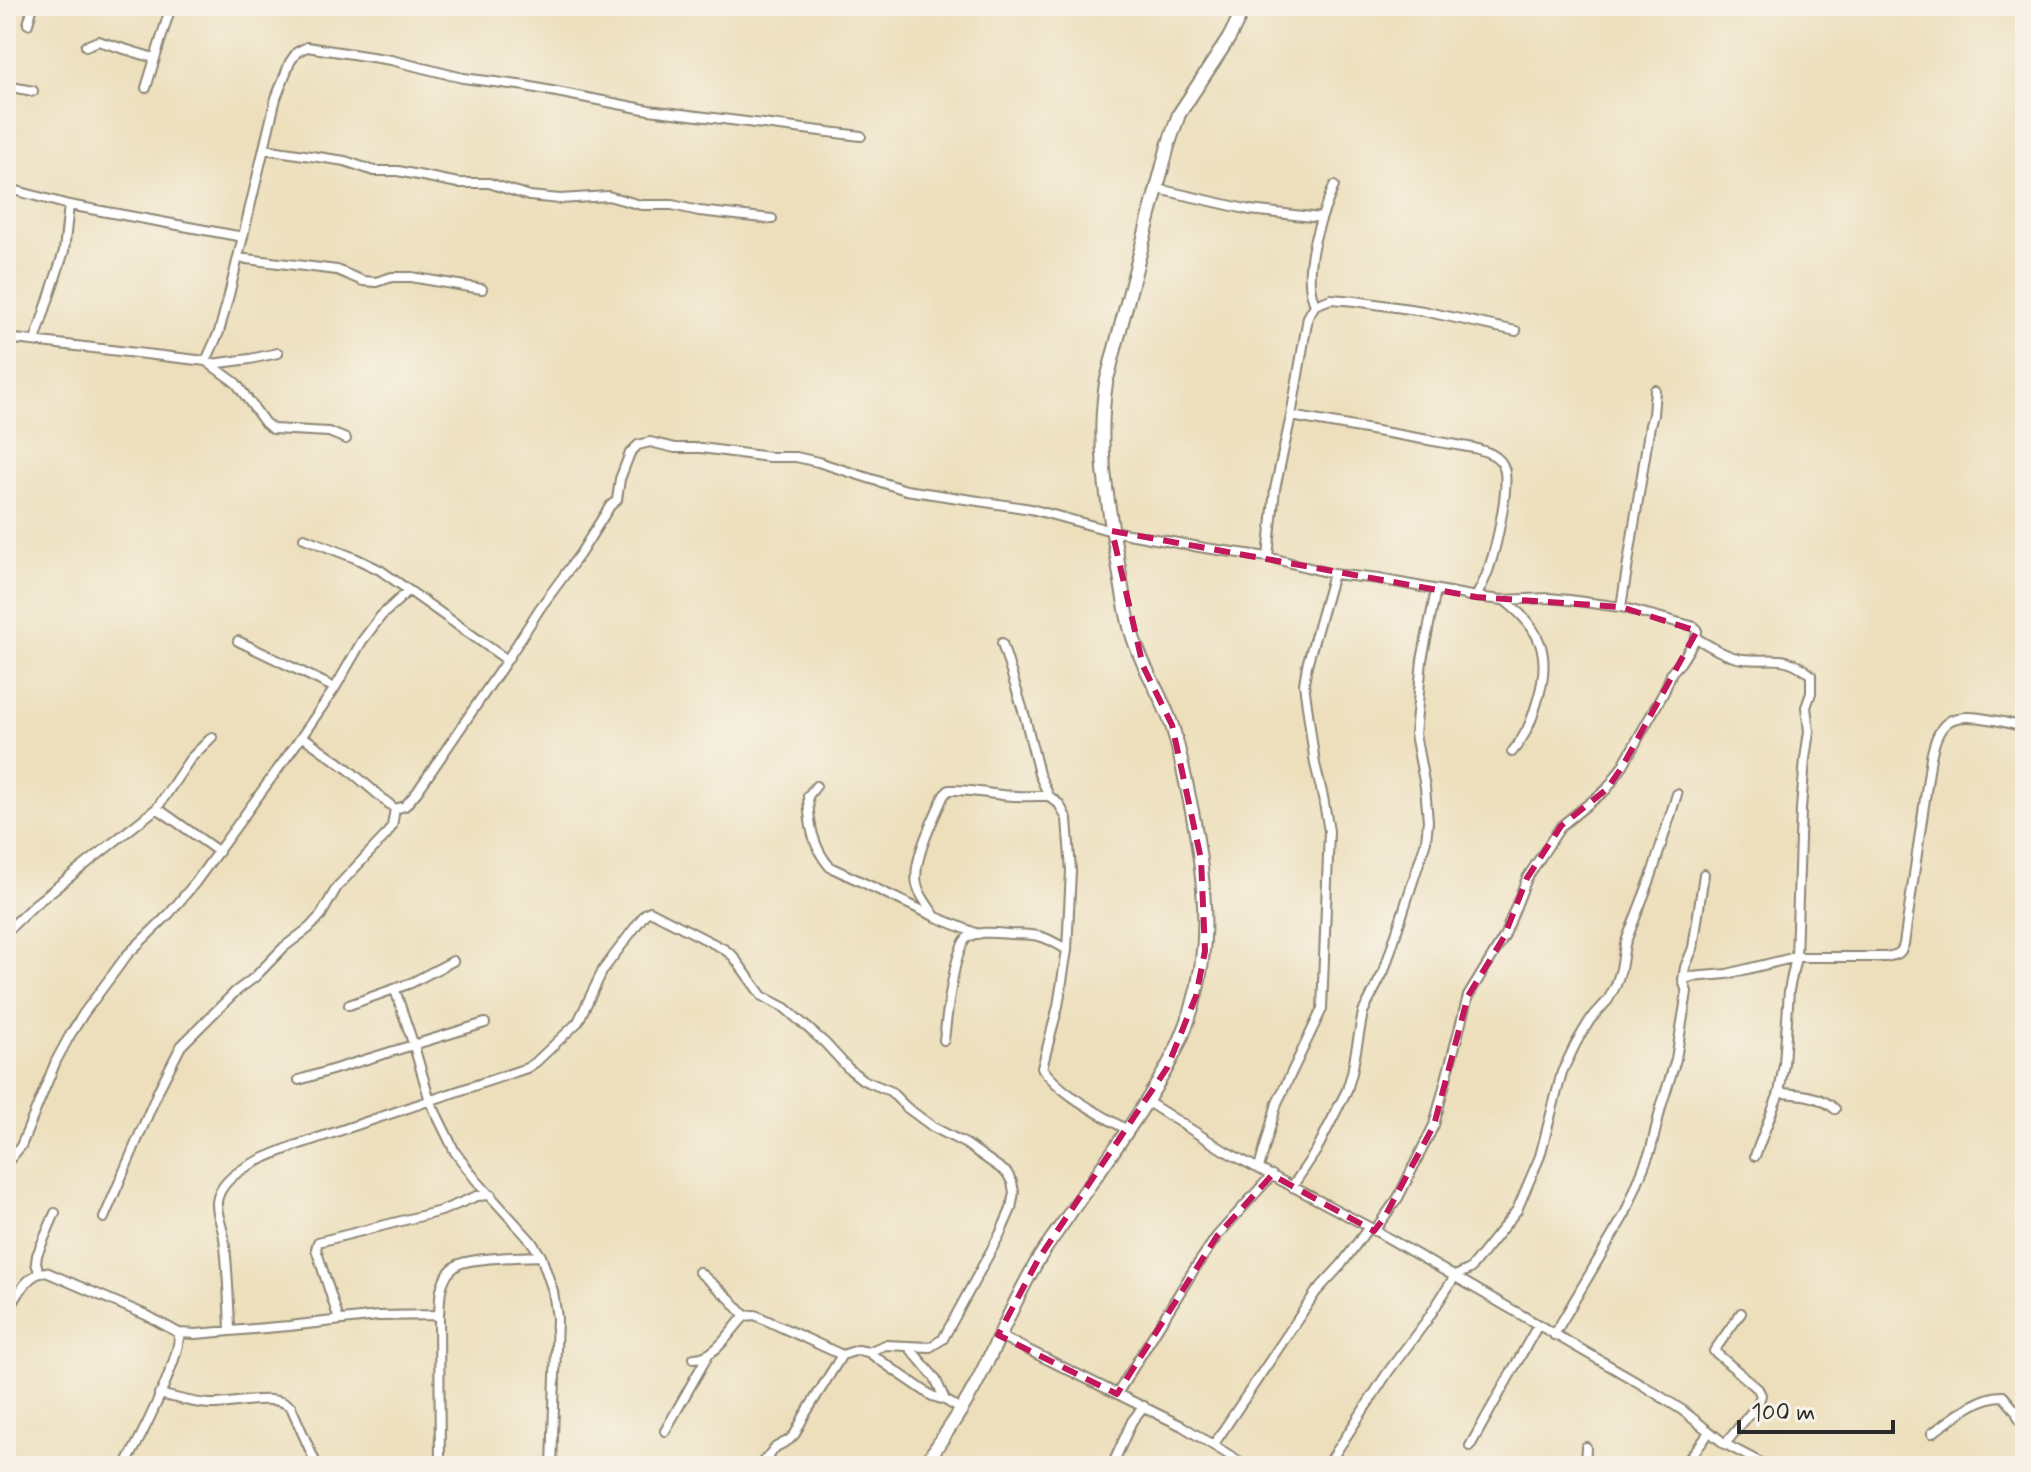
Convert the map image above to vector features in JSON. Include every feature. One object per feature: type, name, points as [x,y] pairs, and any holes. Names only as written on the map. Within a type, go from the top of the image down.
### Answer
[{"type":"street","points":[[28,24],[33,6]]},
{"type":"street","points":[[146,88],[171,6]]},
{"type":"street","points":[[924,1466],[962,1410],[984,1370],[1013,1304],[1039,1258],[1167,1068],[1186,1029],[1196,996],[1205,951],[1201,859],[1172,725],[1143,666],[1132,634],[1104,487],[1102,411],[1106,383],[1179,114],[1211,68],[1245,6]]},
{"type":"street","points":[[86,46],[98,41],[154,58]]},
{"type":"street","points":[[209,362],[238,258],[276,98],[290,62],[297,52],[307,47],[391,60],[463,78],[526,86],[649,110],[861,136]]},
{"type":"street","points":[[6,86],[33,91]]},
{"type":"street","points":[[264,149],[345,161],[374,171],[398,171],[458,183],[489,183],[529,196],[560,199],[608,196],[641,205],[672,205],[772,219]]},
{"type":"street","points":[[1315,305],[1310,290],[1312,256],[1316,232],[1334,186]]},
{"type":"street","points":[[6,188],[69,205],[243,237]]},
{"type":"street","points":[[1158,189],[1250,210],[1321,218]]},
{"type":"street","points":[[35,341],[64,251],[69,205]]},
{"type":"street","points":[[238,258],[337,270],[363,281],[411,277],[482,289]]},
{"type":"street","points":[[1268,557],[1275,489],[1308,317],[1315,305],[1331,299],[1355,301],[1423,311],[1516,331]]},
{"type":"street","points":[[6,338],[209,362],[278,353]]},
{"type":"street","points":[[209,362],[236,383],[265,423],[273,429],[329,432],[346,439]]},
{"type":"street","points":[[1621,607],[1655,390]]},
{"type":"street","points":[[1291,416],[1474,448],[1499,459],[1504,467],[1506,482],[1489,569],[1476,597]]},
{"type":"street","points":[[395,809],[405,806],[417,792],[540,608],[617,500],[620,479],[630,453],[638,445],[650,442],[675,448],[796,457],[906,490],[1031,509],[1112,531],[1268,557],[1333,574],[1476,597],[1503,600],[1549,598],[1621,607],[1695,627],[1696,638],[1672,672],[1622,767],[1607,789],[1561,826],[1527,878],[1504,937],[1468,996],[1434,1125],[1398,1198],[1316,1292],[1214,1444]]},
{"type":"street","points":[[304,538],[368,564],[507,660]]},
{"type":"street","points":[[1259,1168],[1277,1103],[1322,1009],[1329,831],[1304,684],[1333,574]]},
{"type":"street","points":[[1292,1187],[1316,1151],[1347,1090],[1363,1012],[1384,971],[1426,841],[1425,787],[1415,734],[1422,660],[1436,590]]},
{"type":"street","points":[[6,1164],[21,1146],[56,1061],[84,1013],[127,955],[169,914],[219,852],[335,688],[362,641],[381,616],[408,591]]},
{"type":"street","points":[[1503,600],[1522,614],[1543,651],[1544,674],[1536,705],[1526,735],[1512,752]]},
{"type":"street","points":[[1696,638],[1722,653],[1741,659],[1792,661],[1811,675],[1811,693],[1806,707],[1809,731],[1801,809],[1796,957],[1789,990],[1784,1064],[1779,1093],[1755,1156]]},
{"type":"street","points":[[238,641],[335,688]]},
{"type":"street","points":[[1002,643],[1039,774],[1049,796],[1059,804],[1067,819],[1071,871],[1067,950],[1058,1006],[1042,1068],[1084,1104],[1127,1130]]},
{"type":"street","points":[[1683,980],[1727,974],[1796,957],[1885,957],[1898,954],[1902,951],[1936,737],[1948,721],[1966,716],[2025,727]]},
{"type":"street","points":[[302,736],[348,769],[395,809]]},
{"type":"street","points":[[6,932],[34,905],[157,808],[190,759],[212,737]]},
{"type":"street","points":[[816,786],[808,796],[813,834],[822,858],[830,867],[978,934]]},
{"type":"street","points":[[936,917],[917,887],[916,877],[917,864],[944,795],[949,790],[966,789],[1000,795],[1049,796]]},
{"type":"street","points":[[1327,1466],[1455,1276],[1470,1269],[1524,1197],[1540,1156],[1562,1072],[1583,1031],[1616,985],[1625,944],[1651,877],[1677,794]]},
{"type":"street","points":[[157,808],[219,852]]},
{"type":"street","points":[[104,1218],[159,1089],[181,1046],[218,1007],[321,915],[337,887],[386,835],[392,826],[395,809]]},
{"type":"street","points":[[1554,1335],[1625,1214],[1651,1149],[1676,1059],[1687,992],[1683,980],[1693,948],[1704,874]]},
{"type":"street","points":[[230,1331],[228,1270],[224,1234],[216,1205],[224,1185],[256,1161],[306,1141],[527,1068],[578,1022],[603,970],[650,911],[724,949],[733,956],[762,996],[785,1008],[848,1068],[863,1080],[890,1091],[933,1127],[966,1144],[1007,1173],[1012,1182],[1011,1209],[943,1339],[930,1347],[885,1345],[868,1352]]},
{"type":"street","points":[[944,1040],[961,947],[967,938],[978,934],[1033,934],[1044,936],[1067,950]]},
{"type":"street","points":[[349,1005],[395,990],[453,961]]},
{"type":"street","points":[[395,990],[430,1101],[460,1160],[531,1241],[541,1256],[553,1291],[557,1318],[552,1466]]},
{"type":"street","points":[[299,1080],[485,1023]]},
{"type":"street","points":[[1779,1093],[1804,1094],[1821,1099],[1835,1109]]},
{"type":"street","points":[[1146,1101],[1225,1151],[1322,1201],[1641,1384],[1682,1410],[1725,1444],[1767,1466]]},
{"type":"street","points":[[1117,1394],[1217,1236],[1272,1175]]},
{"type":"street","points":[[339,1320],[316,1249],[318,1242],[441,1211],[477,1196],[491,1195]]},
{"type":"street","points":[[39,1272],[37,1255],[55,1213]]},
{"type":"street","points":[[440,1466],[439,1315],[445,1278],[460,1264],[541,1256]]},
{"type":"street","points":[[6,1315],[32,1275],[46,1272],[146,1315],[179,1333],[196,1334],[378,1316],[439,1315]]},
{"type":"street","points":[[699,1272],[745,1316]]},
{"type":"street","points":[[1725,1444],[1758,1404],[1761,1395],[1714,1351],[1741,1313]]},
{"type":"street","points":[[694,1358],[704,1358],[720,1346],[745,1316],[755,1315],[842,1355]]},
{"type":"street","points":[[1470,1446],[1538,1325]]},
{"type":"street","points":[[125,1466],[159,1394],[178,1346],[179,1333]]},
{"type":"street","points":[[998,1335],[1144,1406],[1247,1466]]},
{"type":"street","points":[[908,1346],[935,1378],[945,1400]]},
{"type":"street","points":[[759,1466],[776,1447],[795,1434],[842,1355],[858,1350],[868,1352],[932,1396],[962,1410]]},
{"type":"street","points":[[665,1431],[710,1353]]},
{"type":"street","points":[[159,1394],[207,1404],[269,1399],[283,1402],[291,1407],[317,1466]]},
{"type":"street","points":[[1932,1433],[1975,1404],[1993,1396],[2003,1396],[2010,1403],[2025,1431]]},
{"type":"street","points":[[1112,1466],[1132,1421],[1144,1406]]},
{"type":"street","points":[[1684,1466],[1709,1431]]},
{"type":"street","points":[[1585,1466],[1586,1447]]},
{"type":"highlighted area","points":[[1112,531],[1476,597],[1621,607],[1697,631],[1607,789],[1561,826],[1527,878],[1504,937],[1468,996],[1434,1125],[1384,1218],[1374,1231],[1272,1175],[1217,1236],[1117,1394],[998,1335],[1039,1258],[1167,1068],[1196,996],[1205,951],[1201,859],[1172,725],[1143,666]]}]
